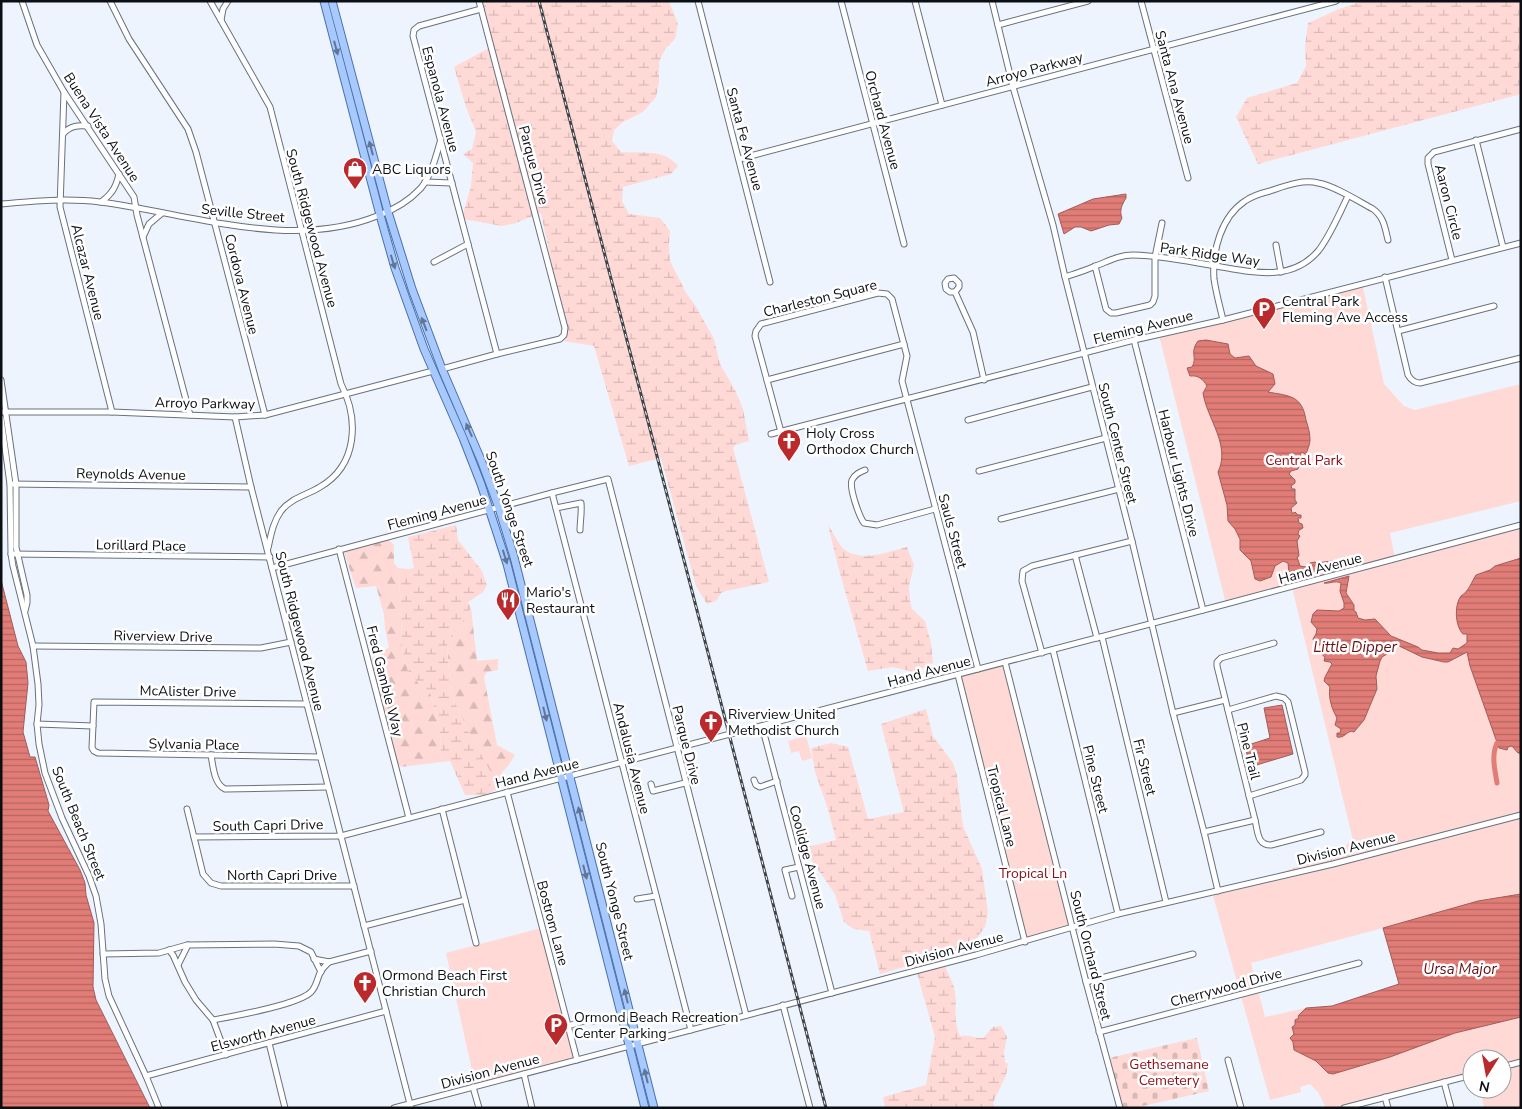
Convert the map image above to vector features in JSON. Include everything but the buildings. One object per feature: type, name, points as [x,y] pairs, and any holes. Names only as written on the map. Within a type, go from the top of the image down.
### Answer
[{"type":"main road","name":"South Yonge Street","points":[[324,1],[380,215],[404,294],[428,359],[463,439],[490,510],[507,564],[645,1108]]},
{"type":"main road","name":"South Yonge Street","points":[[332,1],[388,212],[412,292],[442,369],[473,438],[499,508],[522,583],[654,1108]]},
{"type":"main road","points":[[341,67],[352,76]]},
{"type":"main road","points":[[428,359],[442,369]]},
{"type":"main road","points":[[433,371],[447,380]]},
{"type":"main road","points":[[527,642],[533,644],[544,673]]},
{"type":"main road","points":[[594,903],[599,905],[605,912]]},
{"type":"street","name":"Buena Vista Avenue","points":[[22,1],[37,45],[64,92],[134,197],[190,415]]},
{"type":"street","name":"Cordova Avenue","points":[[110,1],[129,39],[188,129],[196,152],[265,416]]},
{"type":"street","name":"South Ridgewood Avenue","points":[[210,1],[270,107],[353,425],[352,442],[341,469],[320,487],[289,503],[281,512],[272,530],[268,548],[410,1106]]},
{"type":"street","points":[[220,20],[223,9],[228,1]]},
{"type":"street","name":"Parque Drive","points":[[479,1],[565,328],[564,335],[560,339],[497,354]]},
{"type":"street","name":"Santa Fe Avenue","points":[[698,1],[770,282]]},
{"type":"street","name":"Orchard Avenue","points":[[841,1],[904,244]]},
{"type":"street","points":[[915,1],[942,105]]},
{"type":"street","name":"South Center Street","points":[[992,1],[1013,87],[1053,225],[1064,277],[1119,489],[1218,891]]},
{"type":"street","points":[[998,25],[1088,1]]},
{"type":"street","name":"Santa Ana Avenue","points":[[1141,1],[1188,178]]},
{"type":"street","name":"Arroyo Parkway","points":[[739,159],[1336,1]]},
{"type":"street","name":"Espanola Avenue","points":[[481,9],[419,26],[414,30],[413,36],[497,354]]},
{"type":"street","name":"Alcazar Avenue","points":[[64,92],[60,207],[112,412]]},
{"type":"street","points":[[63,134],[75,125],[88,126]]},
{"type":"street","name":"Aaron Circle","points":[[1452,260],[1428,158],[1434,152],[1521,129]]},
{"type":"street","name":"Seville Street","points":[[1,204],[59,200],[101,202],[215,223],[302,230],[334,228],[364,222],[403,205],[412,197],[430,172],[441,139]]},
{"type":"street","points":[[1476,140],[1504,247]]},
{"type":"street","points":[[101,202],[115,188],[119,173]]},
{"type":"street","points":[[424,182],[452,183]]},
{"type":"street","points":[[1223,320],[1214,281],[1214,266],[1218,245],[1226,221],[1235,209],[1246,200],[1276,189],[1304,182],[1319,183],[1374,209],[1384,222],[1388,240]]},
{"type":"street","name":"Park Ridge Way","points":[[1064,277],[1112,258],[1125,256],[1155,257],[1258,273],[1281,272],[1304,263],[1318,250],[1348,196]]},
{"type":"street","points":[[143,237],[149,224],[162,213]]},
{"type":"street","points":[[1095,266],[1106,309],[1111,313],[1150,305],[1154,302],[1155,296],[1155,257],[1162,223]]},
{"type":"street","name":"Fleming Avenue","points":[[772,434],[1134,340],[1223,320],[1521,243]]},
{"type":"street","points":[[434,262],[468,244]]},
{"type":"street","points":[[1276,245],[1281,272]]},
{"type":"street","points":[[1385,277],[1408,375],[1416,383],[1521,358]]},
{"type":"street","points":[[955,292],[973,332],[984,380]]},
{"type":"street","name":"Charleston Square","points":[[781,432],[755,336],[758,327],[761,324],[878,293],[887,294],[892,299],[907,361],[902,381],[907,399]]},
{"type":"street","points":[[1398,332],[1494,306]]},
{"type":"street","name":"Harbour Lights Drive","points":[[1134,340],[1203,610]]},
{"type":"street","points":[[767,380],[904,344]]},
{"type":"street","points":[[442,369],[497,354]]},
{"type":"street","name":"Arroyo Parkway","points":[[4,412],[112,412],[235,417],[265,416],[433,371]]},
{"type":"street","points":[[1,380],[13,484]]},
{"type":"street","points":[[968,420],[1092,387]]},
{"type":"street","name":"Sauls Street","points":[[907,399],[978,670]]},
{"type":"street","points":[[235,417],[251,487],[268,548]]},
{"type":"street","name":"South Beach Street","points":[[1,418],[13,484],[13,566],[33,646],[38,684],[39,705],[37,724],[45,773],[62,818],[89,876],[96,896],[109,996],[159,1108]]},
{"type":"street","points":[[979,471],[1106,438]]},
{"type":"street","points":[[865,470],[858,473],[852,481],[860,518],[864,523],[877,524],[935,509]]},
{"type":"street","name":"Parque Drive","points":[[608,479],[746,1015]]},
{"type":"street","name":"Fleming Avenue","points":[[272,568],[608,479]]},
{"type":"street","name":"Reynolds Avenue","points":[[13,484],[251,487]]},
{"type":"street","points":[[1001,519],[1119,489]]},
{"type":"street","name":"Andalusia Avenue","points":[[552,493],[691,1030]]},
{"type":"street","points":[[556,508],[581,503],[580,530]]},
{"type":"street","name":"Hand Avenue","points":[[342,836],[978,670],[1521,525]]},
{"type":"street","points":[[1042,653],[1022,581],[1023,571],[1032,566],[1132,541]]},
{"type":"street","name":"Fred Gamble Way","points":[[339,549],[408,818]]},
{"type":"street","name":"Lorillard Place","points":[[14,554],[270,557]]},
{"type":"street","name":"Fir Street","points":[[1075,555],[1100,637],[1166,902]]},
{"type":"street","name":"Riverview Drive","points":[[33,646],[261,648],[291,642]]},
{"type":"street","name":"Pine Trail","points":[[1274,643],[1220,658],[1217,662],[1254,820],[1260,842],[1265,846],[1321,832]]},
{"type":"street","name":"Pine Street","points":[[1053,650],[1118,914]]},
{"type":"street","name":"South Orchard Street","points":[[1005,662],[1072,928],[1120,1108]]},
{"type":"street","name":"Tropical Lane","points":[[958,675],[1025,942]]},
{"type":"street","points":[[1228,710],[1276,696],[1284,698],[1288,702],[1305,775],[1301,780],[1249,796]]},
{"type":"street","points":[[1173,713],[1225,700]]},
{"type":"street","name":"McAlister Drive","points":[[93,726],[94,702],[307,704]]},
{"type":"street","points":[[37,724],[93,726]]},
{"type":"street","name":"Sylvania Place","points":[[93,726],[92,748],[98,753],[320,757]]},
{"type":"street","name":"Coolidge Avenue","points":[[762,726],[832,993]]},
{"type":"street","points":[[211,755],[217,780],[220,787],[225,789],[328,788]]},
{"type":"street","points":[[754,780],[756,785],[760,787],[777,781]]},
{"type":"street","points":[[651,784],[653,791],[685,783]]},
{"type":"street","name":"Bostrom Lane","points":[[508,792],[577,1060]]},
{"type":"street","points":[[186,809],[194,837]]},
{"type":"street","points":[[442,809],[476,943]]},
{"type":"street","name":"Division Avenue","points":[[394,1108],[410,1106],[638,1043],[1025,942],[1118,914],[1341,862],[1521,815]]},
{"type":"street","points":[[1204,832],[1254,820]]},
{"type":"street","name":"South Capri Drive","points":[[194,837],[342,836]]},
{"type":"street","name":"North Capri Drive","points":[[194,837],[203,874],[211,883],[220,886],[354,886]]},
{"type":"street","points":[[792,896],[785,870],[799,867]]},
{"type":"street","points":[[638,899],[656,896]]},
{"type":"street","points":[[364,926],[465,900]]},
{"type":"street","points":[[103,954],[159,953],[188,945],[274,944],[299,946],[311,952],[321,972]]},
{"type":"street","points":[[178,965],[188,945]]},
{"type":"street","points":[[169,950],[178,965],[184,982],[213,1020],[226,1055]]},
{"type":"street","points":[[314,958],[329,962],[371,951]]},
{"type":"street","points":[[1086,982],[1193,954]]},
{"type":"street","points":[[213,1020],[276,1006],[302,998],[311,992],[317,984],[321,972],[329,962]]},
{"type":"street","name":"Cherrywood Drive","points":[[1099,1032],[1359,963]]},
{"type":"street","points":[[783,1005],[810,1108]]},
{"type":"street","name":"Elsworth Avenue","points":[[146,1076],[386,1011]]},
{"type":"street","points":[[568,1026],[587,1020],[594,1021]]},
{"type":"street","points":[[269,1043],[286,1108]]},
{"type":"street","points":[[1228,1060],[1241,1108]]},
{"type":"street","points":[[524,1074],[532,1108]]},
{"type":"street","points":[[1344,1108],[1462,1078]]},
{"type":"street","points":[[1444,1082],[1451,1108]]},
{"type":"street","points":[[473,1088],[478,1108]]},
{"type":"street","points":[[1385,1097],[1388,1108]]},
{"type":"green space","points":[[482,1],[669,1],[678,24],[675,39],[665,49],[659,62],[659,82],[656,97],[643,112],[623,122],[614,130],[612,141],[621,152],[659,154],[666,156],[678,166],[671,174],[623,187],[622,201],[629,214],[660,218],[670,231],[670,261],[686,293],[714,339],[720,364],[735,390],[743,409],[749,441],[735,445],[733,448],[769,582],[722,592],[716,601],[707,604],[696,586],[661,458],[629,466],[594,346],[564,341],[567,336],[541,213],[537,214]]},
{"type":"green space","points":[[1363,1],[1521,1],[1521,94],[1258,164],[1236,117],[1247,98],[1297,83],[1306,66],[1305,47],[1308,23]]},
{"type":"green space","points":[[489,48],[533,216],[502,226],[464,219],[463,214],[471,186],[473,163],[463,154],[472,149],[476,132],[454,67]]},
{"type":"green space","name":"Central Park","points":[[1362,283],[1384,384],[1404,406],[1415,410],[1521,384],[1521,501],[1390,533],[1395,559],[1521,525],[1521,1108],[1484,1108],[1482,1099],[1512,1099],[1512,1049],[1462,1049],[1462,1078],[1344,1108],[1326,1108],[1318,1092],[1310,1084],[1300,1087],[1301,1092],[1270,1100],[1212,892],[1357,857],[1292,587],[1226,604],[1159,335]],"holes":[[[1383,928],[1399,984],[1332,1006],[1306,1008],[1265,1017],[1251,963]]]},
{"type":"green space","points":[[456,525],[458,540],[482,571],[487,585],[483,592],[468,602],[471,608],[447,645],[451,694],[469,733],[492,774],[489,793],[484,795],[465,795],[450,761],[441,762],[440,728],[430,692],[420,685],[408,671],[402,648],[398,568],[414,568],[408,537]]},
{"type":"green space","points":[[828,525],[840,545],[854,554],[863,556],[881,554],[907,547],[914,565],[909,586],[910,601],[912,609],[925,621],[931,643],[933,663],[914,672],[893,667],[868,671]]},
{"type":"green space","points":[[388,539],[394,545],[394,563],[398,568],[402,648],[408,671],[420,685],[430,692],[440,728],[441,762],[401,767],[398,765],[370,660],[389,647],[384,614],[376,586],[356,588],[344,552]]},
{"type":"green space","points":[[471,608],[477,661],[498,659],[498,670],[487,672],[484,677],[497,745],[515,755],[502,772],[500,788],[489,793],[491,774],[451,694],[447,645]]},
{"type":"green space","name":"Tropical Ln","points":[[1003,665],[1069,926],[1027,939],[961,677]]},
{"type":"green space","points":[[926,709],[933,736],[953,763],[957,776],[963,826],[982,869],[988,912],[985,927],[974,942],[942,958],[943,961],[915,968],[914,964],[880,974],[869,931],[854,929],[844,922],[835,894],[806,852],[807,847],[836,840],[828,809],[815,772],[811,748],[831,743],[848,747],[868,819],[904,812],[881,724]]},
{"type":"green space","points":[[806,736],[812,758],[802,761],[799,751],[791,753],[788,741]]},
{"type":"green space","points":[[1351,841],[1355,855],[1274,875],[1336,853]]},
{"type":"green space","points":[[541,928],[575,1057],[475,1084],[446,953]]},
{"type":"green space","points":[[945,966],[956,998],[956,1020],[960,1036],[966,1035],[983,1038],[993,1027],[1001,1026],[1007,1037],[1004,1052],[1005,1062],[1008,1064],[1006,1075],[993,1103],[995,1108],[885,1108],[883,1097],[926,1085],[935,1037],[917,973]]},
{"type":"green space","name":"Gethsemane Cemetery","points":[[1197,1038],[1209,1091],[1134,1108],[1123,1108],[1109,1058]]},
{"type":"water","points":[[1126,194],[1121,210],[1122,218],[1119,224],[1091,231],[1075,227],[1064,234],[1058,214],[1093,199]]},
{"type":"water","points":[[1206,340],[1228,344],[1230,354],[1235,358],[1249,356],[1256,366],[1273,374],[1275,384],[1268,392],[1288,396],[1298,401],[1304,412],[1310,442],[1306,455],[1302,452],[1300,455],[1302,457],[1298,469],[1291,471],[1289,474],[1295,480],[1295,483],[1291,486],[1292,489],[1295,489],[1295,500],[1297,503],[1291,508],[1292,513],[1295,512],[1301,515],[1301,518],[1298,518],[1303,528],[1299,530],[1298,534],[1300,536],[1297,541],[1299,556],[1297,557],[1300,566],[1306,567],[1310,563],[1315,562],[1341,560],[1346,568],[1336,571],[1337,568],[1335,567],[1324,567],[1313,572],[1289,573],[1288,563],[1283,561],[1275,566],[1271,577],[1260,581],[1255,579],[1251,561],[1240,550],[1240,539],[1228,521],[1227,505],[1218,472],[1222,452],[1203,393],[1207,386],[1200,378],[1190,376],[1187,368],[1192,367],[1194,364],[1195,345],[1198,341]]},
{"type":"water","name":"Little Dipper","points":[[1521,558],[1521,753],[1518,753],[1512,746],[1508,747],[1507,750],[1499,748],[1470,666],[1467,652],[1448,662],[1444,662],[1422,657],[1397,645],[1392,651],[1382,657],[1380,661],[1376,676],[1377,689],[1364,720],[1354,732],[1352,731],[1342,737],[1337,737],[1337,733],[1340,733],[1341,729],[1335,725],[1337,718],[1331,703],[1330,687],[1324,681],[1332,664],[1324,661],[1325,657],[1319,649],[1323,646],[1316,644],[1313,639],[1317,629],[1311,622],[1313,614],[1317,610],[1339,611],[1344,608],[1344,603],[1340,591],[1341,583],[1324,583],[1349,576],[1346,593],[1354,605],[1354,611],[1358,618],[1365,620],[1375,619],[1391,636],[1422,650],[1450,653],[1453,648],[1458,649],[1467,643],[1467,634],[1463,634],[1458,626],[1456,610],[1461,596],[1468,589],[1476,575],[1495,566]]},
{"type":"water","points":[[1,580],[18,646],[26,662],[28,683],[23,732],[30,757],[35,757],[49,805],[48,811],[85,883],[86,895],[94,923],[93,987],[96,1000],[150,1108],[1,1108]]},
{"type":"water","points":[[1282,705],[1293,754],[1250,767],[1245,746],[1270,738],[1264,708]]},
{"type":"water","name":"Ursa Major","points":[[1521,894],[1521,1017],[1455,1033],[1390,1057],[1333,1074],[1328,1073],[1316,1061],[1294,1050],[1293,1042],[1290,1038],[1294,1034],[1292,1027],[1295,1025],[1295,1020],[1299,1018],[1298,1016],[1306,1008],[1332,1006],[1399,984],[1383,928],[1478,901]]},
{"type":"waterway","points":[[1497,743],[1494,758],[1497,783]]},
{"type":"railway","points":[[539,1],[826,1108]]},
{"type":"place","name":"ABC Liquors","points":[[355,190]]},
{"type":"place","name":"Central Park Fleming Ave Access","points":[[1264,330]]},
{"type":"place","name":"Holy Cross Orthodox Church","points":[[789,462]]},
{"type":"place","name":"Mario's Restaurant","points":[[508,621]]},
{"type":"place","name":"Riverview United Methodist Church","points":[[711,743]]},
{"type":"place","name":"Ormond Beach First Christian Church","points":[[365,1004]]},
{"type":"place","name":"Ormond Beach Recreation Center Parking","points":[[556,1046]]}]
